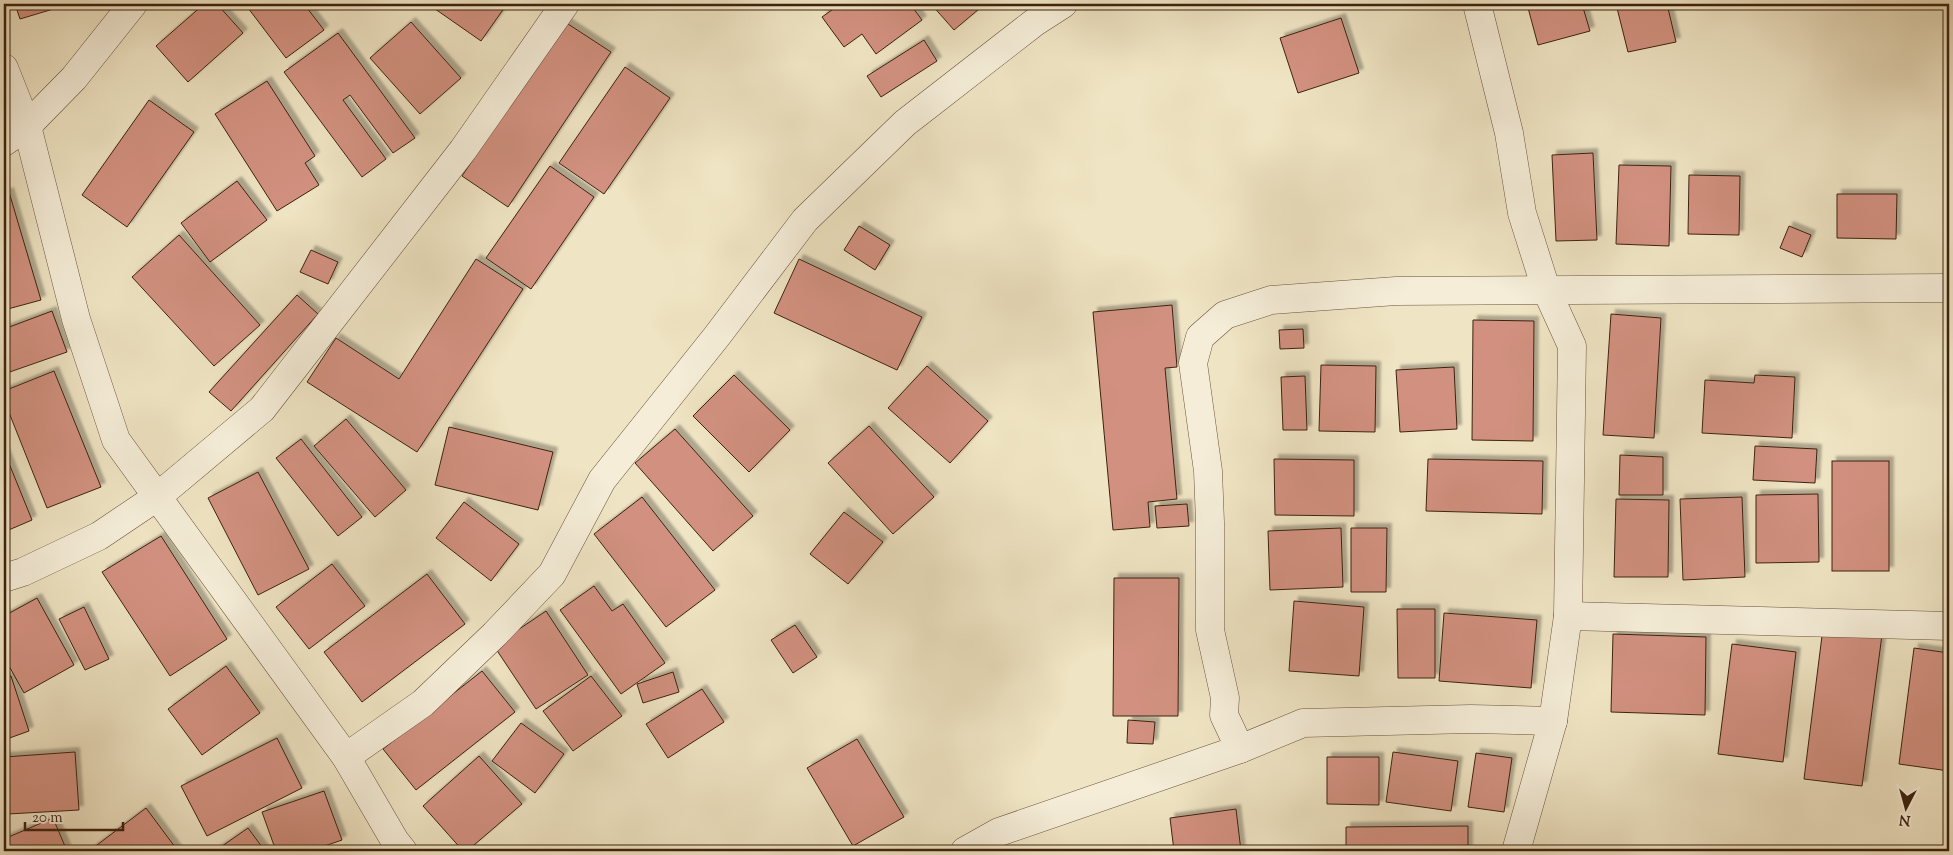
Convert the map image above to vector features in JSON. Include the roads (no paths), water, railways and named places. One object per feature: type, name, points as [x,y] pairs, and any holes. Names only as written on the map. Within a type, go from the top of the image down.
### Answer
[{"type":"street","points":[[4,142],[27,126],[74,78],[133,4]]},
{"type":"street","points":[[4,578],[23,572],[99,536],[156,497],[262,408],[463,150],[565,4]]},
{"type":"street","points":[[346,757],[423,703],[495,634],[552,574],[602,480],[717,336],[805,220],[905,123],[1035,22],[1063,4]]},
{"type":"street","points":[[1477,4],[1509,134],[1522,213],[1546,289],[1572,346],[1568,616],[1553,721],[1516,851]]},
{"type":"street","points":[[4,68],[27,126],[76,319],[116,440],[346,757],[392,848]]},
{"type":"street","points":[[1240,749],[1224,715],[1225,698],[1210,630],[1208,471],[1193,363],[1200,337],[1225,315],[1271,300],[1396,291],[1949,288]]},
{"type":"street","points":[[1568,616],[1949,626]]},
{"type":"street","points":[[965,851],[999,832],[1240,749],[1303,723],[1471,719],[1553,721]]}]
